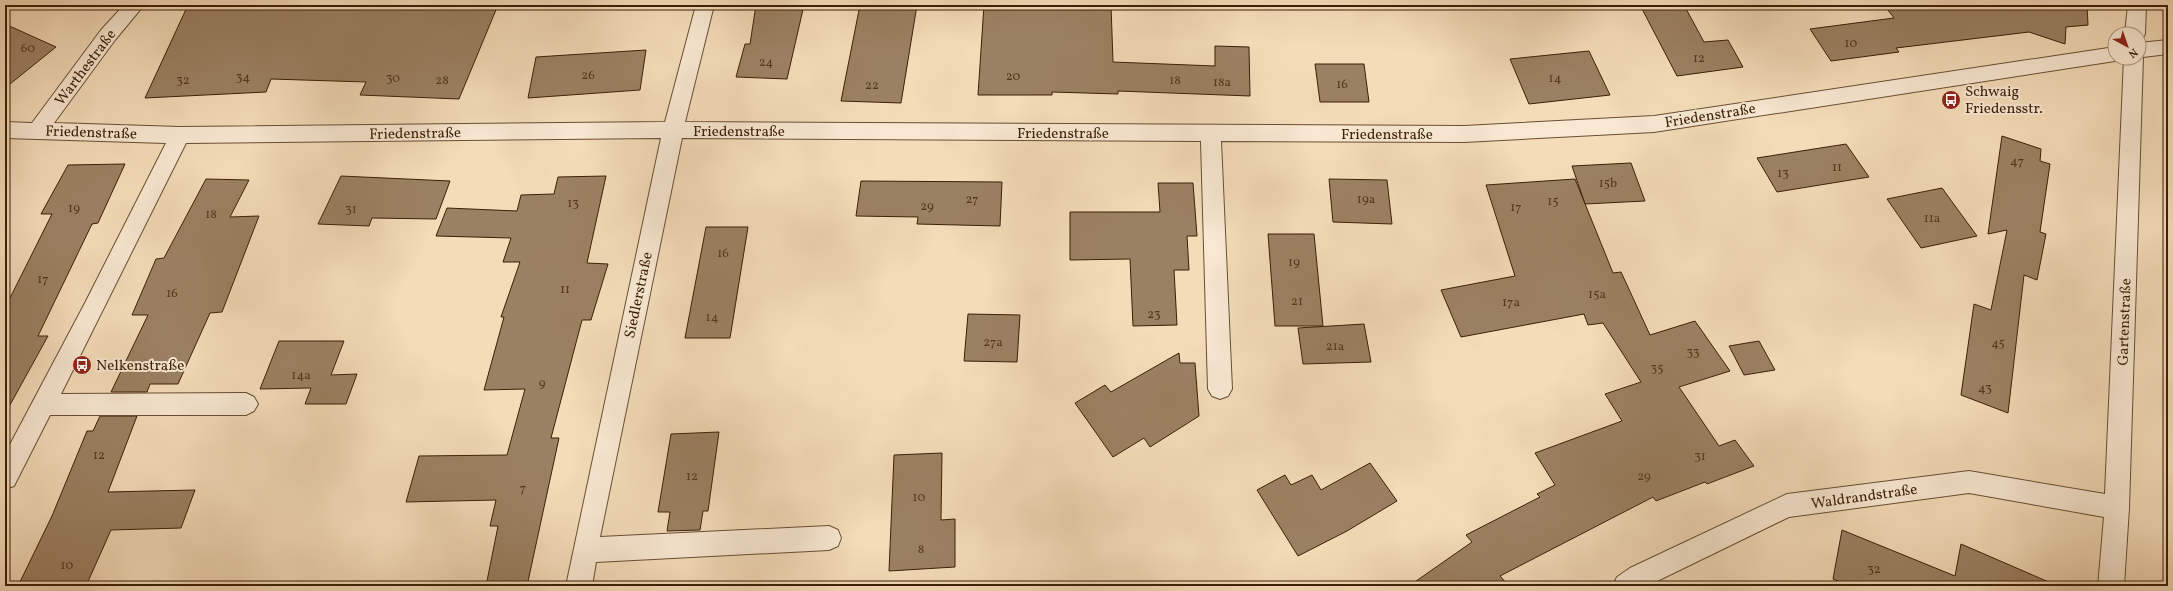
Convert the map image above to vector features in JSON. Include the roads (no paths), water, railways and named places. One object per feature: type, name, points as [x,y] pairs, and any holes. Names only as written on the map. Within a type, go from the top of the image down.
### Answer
[{"type":"street","name":"Warthestraße","points":[[37,131],[108,35],[135,5]]},
{"type":"street","name":"Siedlerstraße","points":[[579,586],[584,550],[673,131],[705,5]]},
{"type":"street","points":[[2136,26],[2137,5]]},
{"type":"street","points":[[2147,49],[2168,47]]},
{"type":"street","name":"Friedenstraße","points":[[5,130],[180,135],[673,131],[1464,134],[1654,124],[2107,55]]},
{"type":"street","name":"Gartenstraße","points":[[2111,586],[2117,508],[2134,66]]},
{"type":"street","points":[[1211,133],[1220,389]]},
{"type":"street","points":[[5,478],[94,310],[180,135]]},
{"type":"street","points":[[44,405],[246,404]]},
{"type":"street","name":"Waldrandstraße","points":[[1626,586],[1639,577],[1786,506],[1969,482],[2117,508]]},
{"type":"street","points":[[584,550],[829,538]]},
{"type":"place","name":"Schwaig Friedensstr.","points":[[1951,100]]},
{"type":"place","name":"Nelkenstraße","points":[[82,365]]}]
